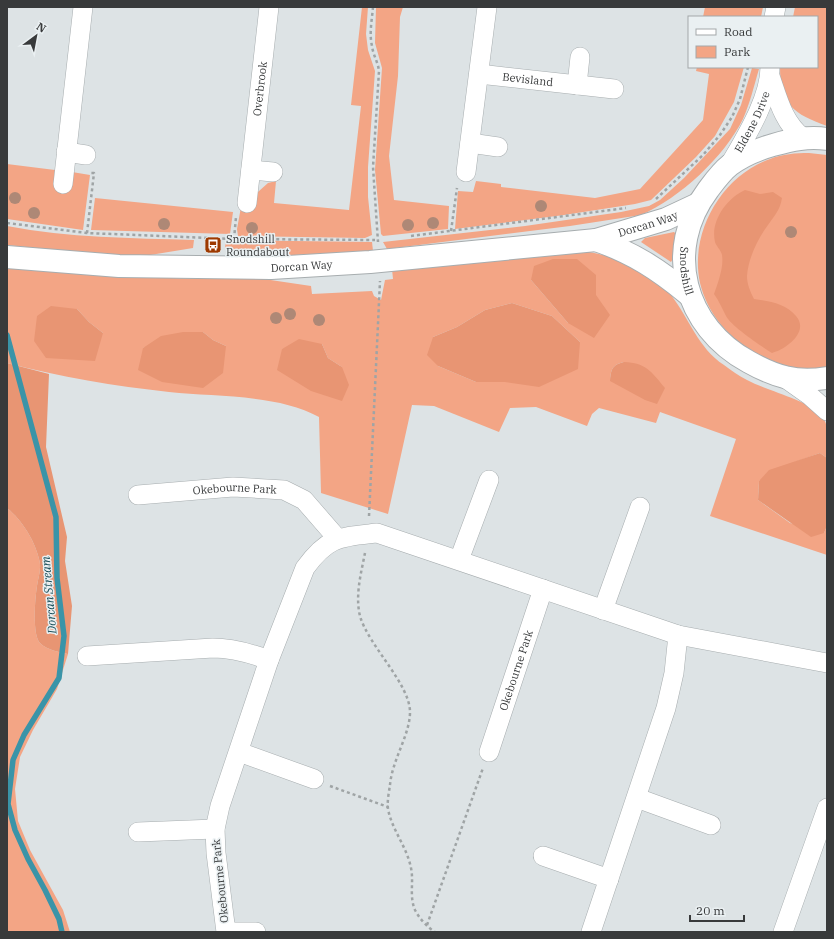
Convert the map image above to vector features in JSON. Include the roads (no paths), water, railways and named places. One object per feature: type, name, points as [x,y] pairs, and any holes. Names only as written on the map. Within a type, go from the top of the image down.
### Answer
[{"type":"main road","name":"Snodshill","points":[[827,139],[803,138],[765,148],[729,166],[716,179],[698,204],[688,226],[684,259],[688,294],[695,309],[720,341],[739,356],[785,378],[809,381],[827,378]]},
{"type":"main road","name":"Dorcan Way","points":[[7,257],[127,266],[271,268],[380,261],[596,240],[666,219],[698,204]]},
{"type":"main road","name":"Dorcan Way","points":[[596,240],[620,248],[642,260],[663,274],[688,294]]},
{"type":"street","points":[[63,184],[83,7]]},
{"type":"street","name":"Overbrook","points":[[247,203],[269,7]]},
{"type":"street","points":[[466,172],[487,7]]},
{"type":"street","points":[[577,85],[580,57]]},
{"type":"street","name":"Eldene Drive","points":[[770,71],[786,118],[795,131],[803,138]]},
{"type":"street","name":"Eldene Drive","points":[[729,166],[750,128],[770,71]]},
{"type":"street","name":"Bevisland","points":[[479,74],[614,89]]},
{"type":"street","points":[[470,143],[498,147]]},
{"type":"street","points":[[66,152],[86,155]]},
{"type":"street","points":[[251,170],[273,172]]},
{"type":"street","points":[[785,378],[809,395],[827,411]]},
{"type":"street","points":[[459,560],[488,480]]},
{"type":"street","name":"Okebourne Park","points":[[138,495],[233,487],[284,490],[304,500],[337,538]]},
{"type":"street","points":[[603,610],[640,507]]},
{"type":"street","name":"Okebourne Park","points":[[226,932],[217,867],[215,830],[220,806],[269,660],[305,568],[313,556],[337,538],[377,532],[678,635],[827,663]]},
{"type":"street","name":"Okebourne Park","points":[[489,752],[543,589]]},
{"type":"street","points":[[591,932],[666,708],[674,674],[678,635]]},
{"type":"street","points":[[87,656],[219,648],[244,651],[269,660]]},
{"type":"street","points":[[239,752],[314,779]]},
{"type":"street","points":[[637,798],[711,825]]},
{"type":"street","points":[[783,932],[827,808]]},
{"type":"street","name":"Okebourne Park","points":[[138,832],[215,830]]},
{"type":"street","points":[[543,856],[608,879]]},
{"type":"street","name":"Okebourne Park","points":[[232,932],[256,932]]},
{"type":"waterway","name":"Dorcan Stream","points":[[7,335],[56,517],[57,578],[64,636],[59,678],[24,735],[13,760],[8,804],[15,830],[59,919],[62,932]]},
{"type":"place","name":"Snodshill Roundabout","points":[[213,245]]}]
